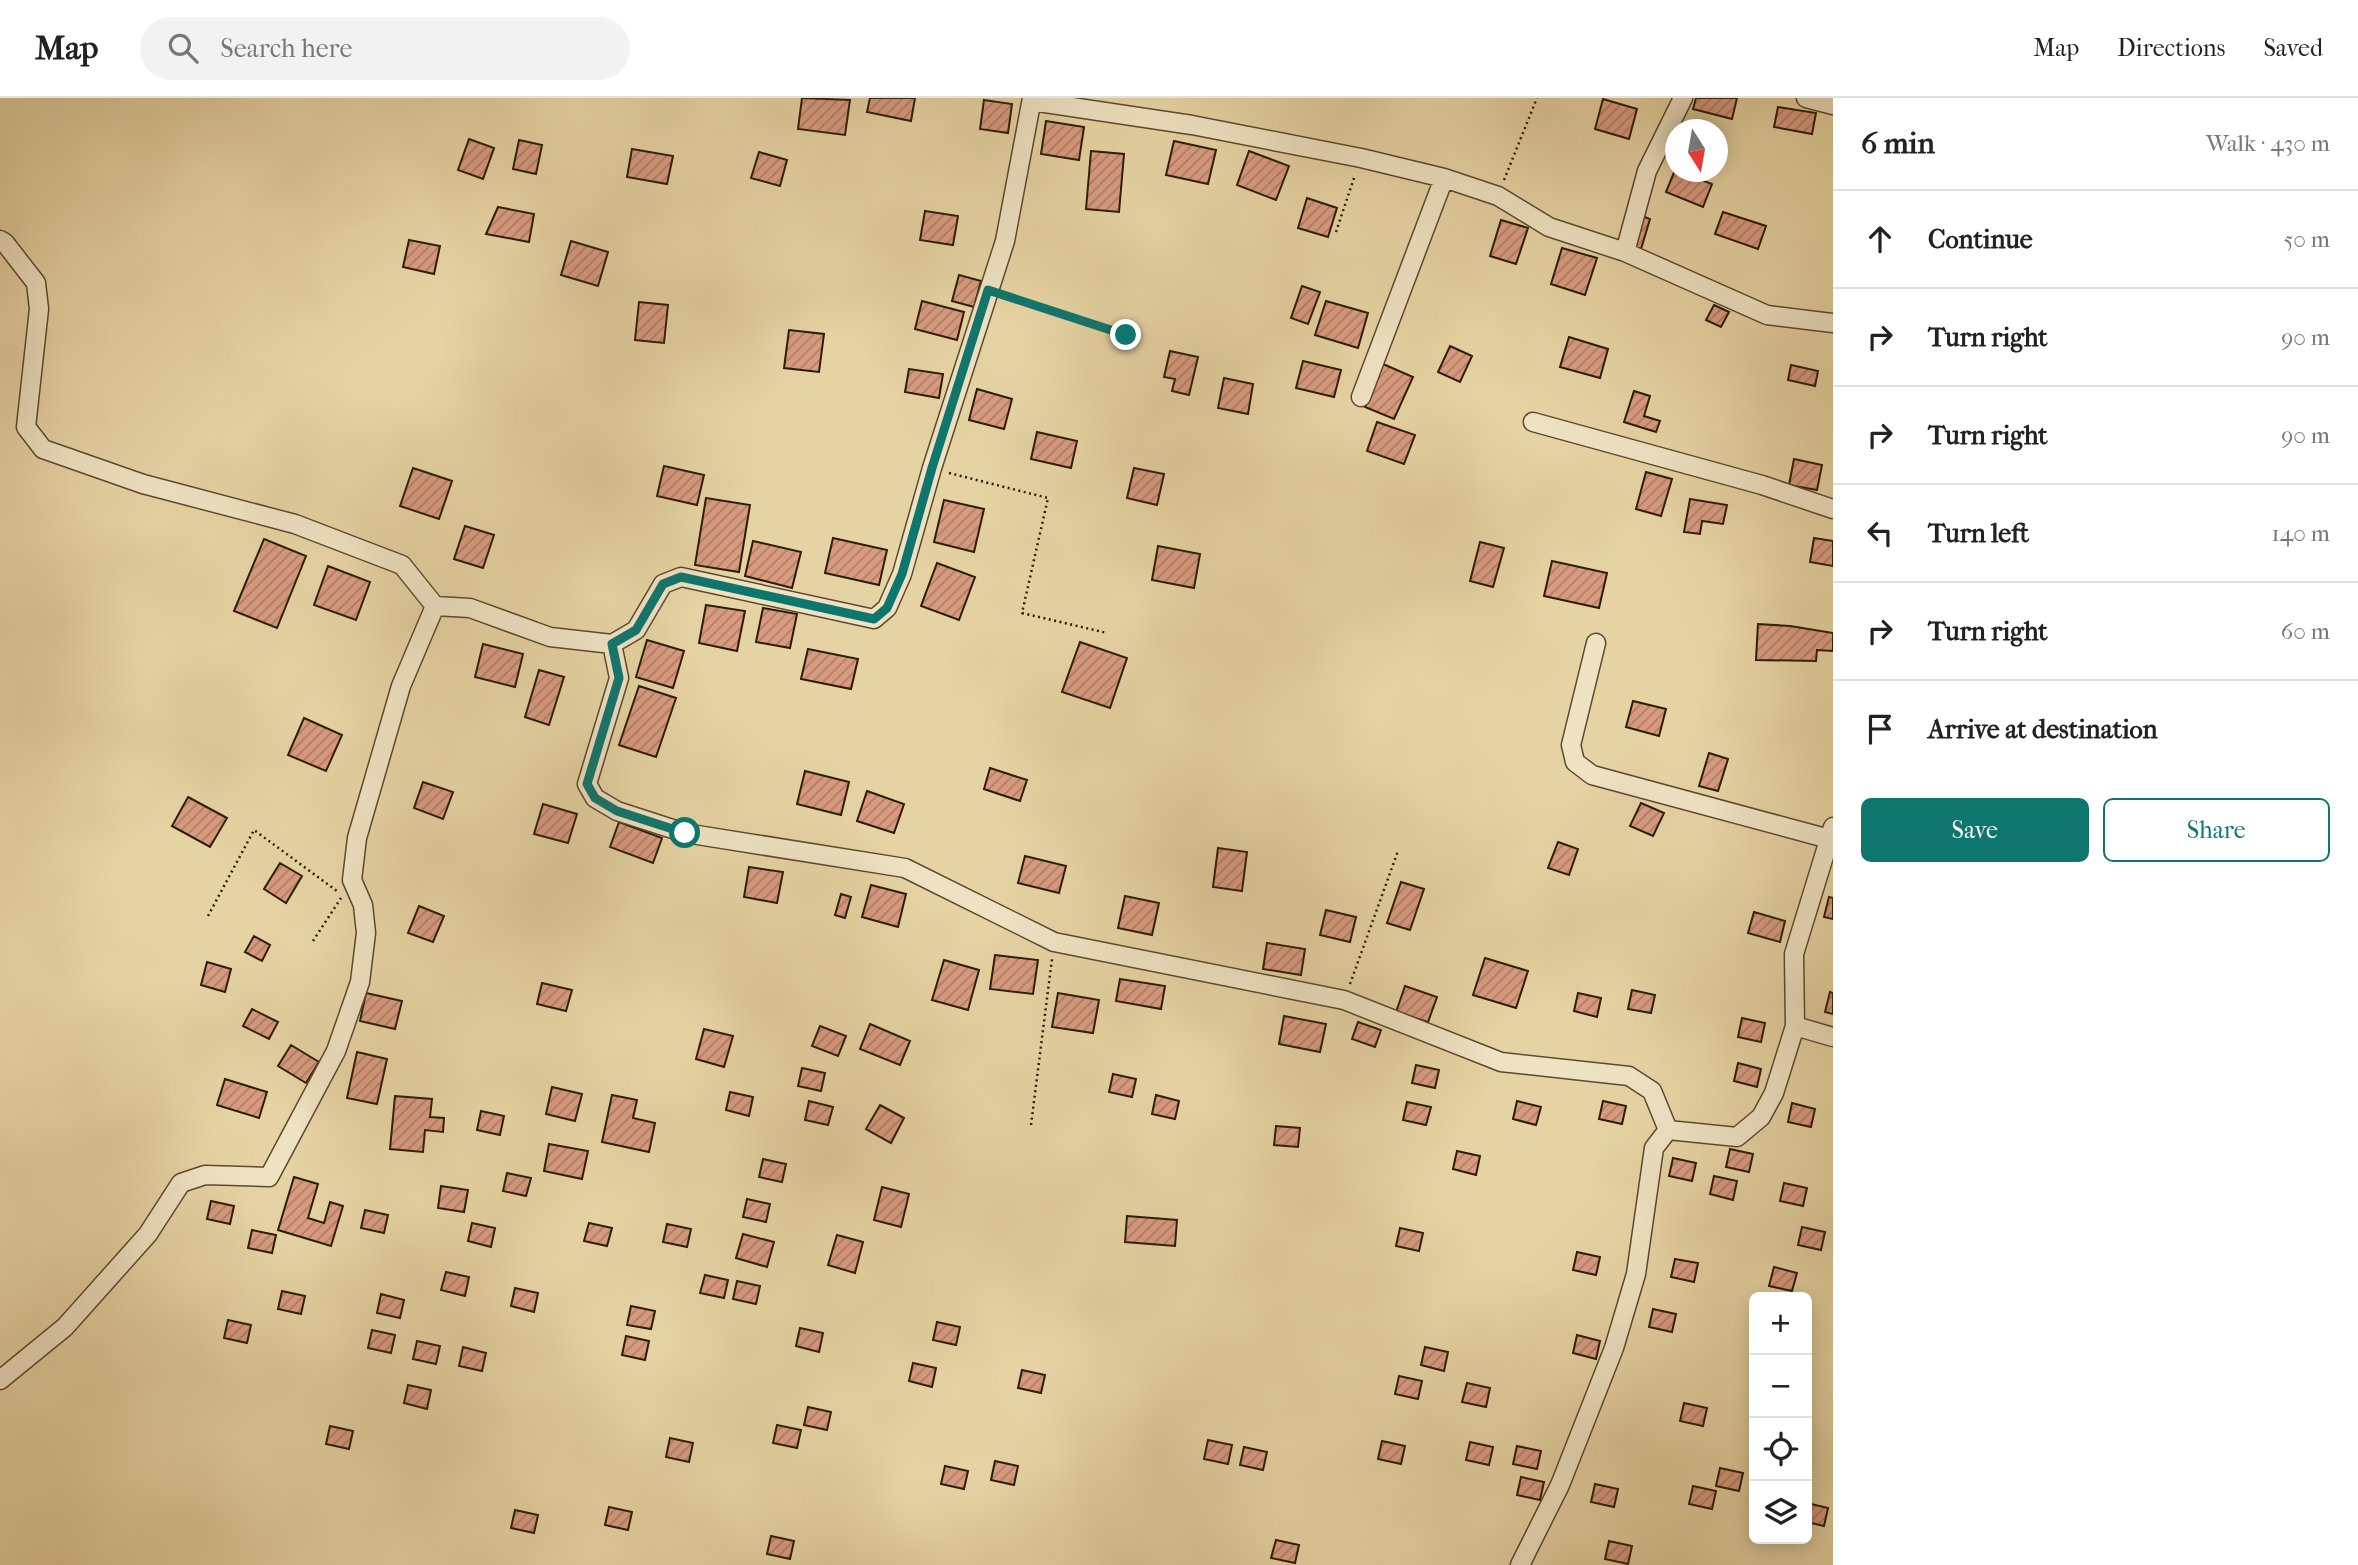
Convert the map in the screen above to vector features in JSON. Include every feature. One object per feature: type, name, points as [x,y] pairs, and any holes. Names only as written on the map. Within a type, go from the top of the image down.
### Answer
[{"type":"street","points":[[1625,252],[1647,171],[1683,98]]},
{"type":"street","points":[[1806,98],[1833,105]]},
{"type":"street","points":[[0,240],[36,284],[39,309],[26,426],[43,449],[143,484],[295,524],[402,565],[435,606],[470,608],[550,637],[612,644],[636,630],[663,584],[681,577],[874,619],[887,608],[902,574],[932,468],[1005,242],[1032,99],[1192,125],[1361,158],[1444,178],[1498,196],[1549,228],[1625,252],[1767,315],[1833,323]]},
{"type":"street","points":[[1361,397],[1444,178]]},
{"type":"street","points":[[1533,422],[1762,485],[1833,509]]},
{"type":"street","points":[[0,1380],[65,1327],[148,1234],[181,1183],[205,1175],[269,1177],[336,1051],[360,982],[366,933],[363,905],[352,880],[357,838],[401,686],[435,606]]},
{"type":"street","points":[[1596,643],[1571,744],[1575,762],[1592,775],[1831,835],[1794,954],[1796,1026],[1774,1093],[1761,1117],[1737,1137],[1668,1130]]},
{"type":"street","points":[[612,644],[619,678],[587,784],[595,798],[617,811],[685,833],[905,868],[1054,942],[1344,1000],[1501,1062],[1629,1076],[1652,1091],[1668,1130]]},
{"type":"street","points":[[1796,1026],[1833,1037]]},
{"type":"street","points":[[1520,1565],[1560,1485],[1614,1348],[1636,1274],[1654,1149],[1668,1130]]},
{"type":"path","points":[[1498,196],[1537,98]]},
{"type":"path","points":[[1336,232],[1361,158]]},
{"type":"path","points":[[988,290],[1126,335]]},
{"type":"path","points":[[932,468],[1048,498],[1022,614],[1107,633]]},
{"type":"path","points":[[208,916],[254,830],[343,895],[313,941]]},
{"type":"path","points":[[1344,1000],[1398,851]]},
{"type":"path","points":[[1031,1125],[1054,942]]},
{"type":"building","points":[[802,98],[850,100],[845,135],[798,129]]},
{"type":"building","points":[[870,98],[915,98],[911,121],[867,112]]},
{"type":"building","points":[[1696,98],[1737,98],[1732,119],[1693,109]]},
{"type":"building","points":[[1603,99],[1637,109],[1629,139],[1595,129]]},
{"type":"building","points":[[984,100],[1012,104],[1008,133],[980,129]]},
{"type":"building","points":[[1778,107],[1816,113],[1812,134],[1774,127]]},
{"type":"building","points":[[1046,121],[1084,127],[1079,160],[1041,154]]},
{"type":"building","points":[[469,139],[494,148],[483,179],[458,170]]},
{"type":"building","points":[[519,140],[542,145],[536,174],[513,169]]},
{"type":"building","points":[[1174,141],[1216,150],[1208,184],[1166,175]]},
{"type":"building","points":[[632,149],[673,156],[667,184],[627,177]]},
{"type":"building","points":[[1091,151],[1124,154],[1119,212],[1086,209]]},
{"type":"building","points":[[1249,151],[1289,166],[1276,200],[1237,185]]},
{"type":"building","points":[[759,152],[787,160],[780,186],[751,178]]},
{"type":"building","points":[[1670,182],[1712,184],[1703,207],[1666,192]]},
{"type":"building","points":[[1307,198],[1337,208],[1328,237],[1298,228]]},
{"type":"building","points":[[498,207],[534,214],[529,242],[486,234]]},
{"type":"building","points":[[925,211],[958,216],[953,245],[920,240]]},
{"type":"building","points":[[1723,212],[1766,226],[1758,249],[1715,234]]},
{"type":"building","points":[[1642,216],[1650,219],[1641,249],[1633,247]]},
{"type":"building","points":[[1501,220],[1528,228],[1516,264],[1490,256]]},
{"type":"building","points":[[409,240],[440,246],[434,274],[403,267]]},
{"type":"building","points":[[571,241],[608,252],[598,286],[561,275]]},
{"type":"building","points":[[1562,248],[1597,258],[1585,295],[1551,284]]},
{"type":"building","points":[[959,275],[981,281],[974,307],[952,301]]},
{"type":"building","points":[[1302,286],[1320,292],[1308,324],[1291,318]]},
{"type":"building","points":[[922,301],[964,312],[957,340],[915,329]]},
{"type":"building","points":[[1326,301],[1368,313],[1358,348],[1315,335]]},
{"type":"building","points":[[639,302],[668,305],[664,343],[635,340]]},
{"type":"building","points":[[1714,305],[1729,312],[1721,327],[1706,320]]},
{"type":"building","points":[[789,330],[824,334],[819,372],[784,368]]},
{"type":"building","points":[[1569,337],[1608,349],[1600,378],[1560,367]]},
{"type":"building","points":[[1450,346],[1472,356],[1460,382],[1438,372]]},
{"type":"building","points":[[1170,351],[1198,357],[1189,395],[1172,391],[1175,379],[1164,377]]},
{"type":"building","points":[[1303,361],[1341,370],[1334,397],[1296,388]]},
{"type":"building","points":[[1383,364],[1413,377],[1394,419],[1365,407]]},
{"type":"building","points":[[1791,365],[1818,371],[1815,386],[1788,380]]},
{"type":"building","points":[[909,369],[943,374],[939,398],[905,392]]},
{"type":"building","points":[[1224,378],[1253,384],[1248,414],[1218,408]]},
{"type":"building","points":[[977,389],[1012,399],[1004,429],[969,420]]},
{"type":"building","points":[[1634,391],[1650,396],[1644,416],[1660,421],[1656,432],[1624,422]]},
{"type":"building","points":[[1377,422],[1415,435],[1404,464],[1367,451]]},
{"type":"building","points":[[1037,432],[1077,441],[1071,468],[1031,459]]},
{"type":"building","points":[[1794,459],[1822,465],[1817,490],[1789,485]]},
{"type":"building","points":[[664,466],[704,475],[697,505],[657,496]]},
{"type":"building","points":[[413,468],[452,481],[439,519],[400,506]]},
{"type":"building","points":[[1134,468],[1164,474],[1157,505],[1127,498]]},
{"type":"building","points":[[1646,472],[1672,479],[1661,516],[1636,509]]},
{"type":"building","points":[[706,498],[750,505],[739,572],[695,565]]},
{"type":"building","points":[[1690,499],[1727,505],[1723,524],[1702,521],[1700,534],[1684,532]]},
{"type":"building","points":[[944,500],[984,509],[974,552],[934,542]]},
{"type":"building","points":[[465,526],[494,535],[483,568],[454,559]]},
{"type":"building","points":[[833,538],[887,550],[879,585],[825,573]]},
{"type":"building","points":[[1814,538],[1833,541],[1833,566],[1810,562]]},
{"type":"building","points":[[264,539],[306,556],[277,628],[234,611]]},
{"type":"building","points":[[753,541],[801,552],[792,588],[745,576]]},
{"type":"building","points":[[1480,542],[1504,548],[1493,587],[1470,581]]},
{"type":"building","points":[[1158,546],[1200,554],[1194,588],[1152,580]]},
{"type":"building","points":[[1552,561],[1607,573],[1599,608],[1544,596]]},
{"type":"building","points":[[937,563],[975,577],[959,620],[921,606]]},
{"type":"building","points":[[328,566],[370,582],[356,620],[314,605]]},
{"type":"building","points":[[706,605],[745,611],[737,651],[699,643]]},
{"type":"building","points":[[763,608],[797,614],[790,648],[756,642]]},
{"type":"building","points":[[1758,624],[1833,633],[1833,651],[1817,650],[1816,661],[1756,660]]},
{"type":"building","points":[[647,640],[684,651],[673,688],[636,677]]},
{"type":"building","points":[[1080,642],[1127,658],[1110,708],[1062,692]]},
{"type":"building","points":[[483,644],[523,654],[515,687],[475,677]]},
{"type":"building","points":[[808,649],[858,659],[851,689],[801,679]]},
{"type":"building","points":[[539,670],[564,677],[549,725],[525,717]]},
{"type":"building","points":[[639,686],[676,698],[656,757],[619,745]]},
{"type":"building","points":[[1633,701],[1666,709],[1659,736],[1626,727]]},
{"type":"building","points":[[304,718],[342,735],[326,771],[288,755]]},
{"type":"building","points":[[1709,753],[1728,759],[1718,791],[1699,786]]},
{"type":"building","points":[[990,768],[1027,780],[1020,801],[984,789]]},
{"type":"building","points":[[805,771],[849,782],[841,815],[797,804]]},
{"type":"building","points":[[423,782],[453,792],[443,819],[414,808]]},
{"type":"building","points":[[867,791],[904,804],[894,833],[857,821]]},
{"type":"building","points":[[188,797],[227,818],[210,847],[172,826]]},
{"type":"building","points":[[1641,803],[1664,813],[1653,836],[1630,826]]},
{"type":"building","points":[[543,804],[577,814],[568,843],[534,834]]},
{"type":"building","points":[[619,822],[662,838],[653,863],[610,847]]},
{"type":"building","points":[[1558,842],[1578,849],[1569,875],[1548,868]]},
{"type":"building","points":[[1218,848],[1247,852],[1242,891],[1213,887]]},
{"type":"building","points":[[1025,856],[1066,866],[1059,893],[1018,883]]},
{"type":"building","points":[[280,863],[302,876],[286,903],[264,889]]},
{"type":"building","points":[[749,867],[783,872],[777,903],[744,897]]},
{"type":"building","points":[[1401,882],[1424,889],[1410,930],[1387,923]]},
{"type":"building","points":[[871,885],[906,894],[898,927],[862,917]]},
{"type":"building","points":[[841,894],[851,897],[845,918],[835,915]]},
{"type":"building","points":[[1125,896],[1159,903],[1152,935],[1118,928]]},
{"type":"building","points":[[1829,897],[1833,898],[1833,919],[1824,917]]},
{"type":"building","points":[[419,906],[444,916],[433,942],[408,933]]},
{"type":"building","points":[[1326,910],[1356,917],[1350,942],[1320,935]]},
{"type":"building","points":[[1754,912],[1785,921],[1780,942],[1748,933]]},
{"type":"building","points":[[254,936],[270,945],[262,961],[245,952]]},
{"type":"building","points":[[1267,943],[1305,949],[1301,975],[1263,969]]},
{"type":"building","points":[[995,955],[1038,960],[1033,994],[990,989]]},
{"type":"building","points":[[1485,958],[1528,971],[1516,1008],[1473,995]]},
{"type":"building","points":[[944,960],[979,970],[968,1010],[932,1000]]},
{"type":"building","points":[[207,962],[231,969],[225,992],[201,985]]},
{"type":"building","points":[[1120,979],[1165,986],[1161,1009],[1116,1001]]},
{"type":"building","points":[[542,983],[572,990],[566,1011],[537,1004]]},
{"type":"building","points":[[1405,986],[1437,997],[1428,1022],[1396,1012]]},
{"type":"building","points":[[1632,990],[1655,995],[1651,1013],[1628,1009]]},
{"type":"building","points":[[1830,992],[1833,993],[1833,1014],[1825,1012]]},
{"type":"building","points":[[366,993],[402,1001],[395,1029],[360,1021]]},
{"type":"building","points":[[1058,993],[1099,1000],[1093,1033],[1052,1027]]},
{"type":"building","points":[[1578,993],[1601,998],[1597,1017],[1574,1011]]},
{"type":"building","points":[[252,1009],[278,1022],[269,1039],[243,1026]]},
{"type":"building","points":[[1284,1016],[1326,1024],[1320,1052],[1279,1044]]},
{"type":"building","points":[[1742,1018],[1765,1023],[1761,1042],[1738,1037]]},
{"type":"building","points":[[1358,1022],[1381,1030],[1375,1047],[1352,1039]]},
{"type":"building","points":[[870,1024],[910,1041],[900,1065],[860,1049]]},
{"type":"building","points":[[820,1026],[846,1036],[838,1056],[812,1046]]},
{"type":"building","points":[[704,1029],[733,1036],[724,1067],[696,1059]]},
{"type":"building","points":[[291,1045],[319,1062],[306,1083],[278,1066]]},
{"type":"building","points":[[357,1052],[387,1059],[377,1104],[347,1098]]},
{"type":"building","points":[[1738,1063],[1761,1069],[1757,1087],[1734,1081]]},
{"type":"building","points":[[1416,1065],[1439,1070],[1435,1088],[1412,1083]]},
{"type":"building","points":[[802,1068],[825,1073],[821,1091],[798,1086]]},
{"type":"building","points":[[1113,1074],[1136,1079],[1132,1097],[1109,1092]]},
{"type":"building","points":[[225,1079],[267,1092],[259,1118],[217,1105]]},
{"type":"building","points":[[552,1087],[582,1094],[575,1121],[546,1114]]},
{"type":"building","points":[[730,1092],[753,1097],[749,1116],[726,1110]]},
{"type":"building","points":[[612,1095],[637,1100],[633,1118],[655,1123],[649,1152],[602,1142]]},
{"type":"building","points":[[1156,1095],[1179,1101],[1175,1119],[1152,1114]]},
{"type":"building","points":[[395,1096],[432,1099],[430,1117],[444,1118],[443,1132],[425,1130],[423,1152],[390,1149]]},
{"type":"building","points":[[809,1101],[833,1107],[828,1125],[805,1120]]},
{"type":"building","points":[[1517,1101],[1541,1107],[1536,1125],[1513,1119]]},
{"type":"building","points":[[1603,1101],[1626,1106],[1622,1124],[1599,1119]]},
{"type":"building","points":[[1407,1102],[1431,1107],[1426,1125],[1403,1120]]},
{"type":"building","points":[[1792,1103],[1815,1109],[1811,1127],[1788,1122]]},
{"type":"building","points":[[880,1105],[904,1118],[891,1143],[866,1129]]},
{"type":"building","points":[[481,1111],[504,1116],[500,1135],[477,1130]]},
{"type":"building","points":[[1276,1126],[1300,1128],[1298,1147],[1274,1145]]},
{"type":"building","points":[[549,1144],[588,1151],[582,1179],[544,1171]]},
{"type":"building","points":[[1730,1149],[1753,1154],[1749,1172],[1726,1167]]},
{"type":"building","points":[[1457,1151],[1480,1156],[1476,1175],[1453,1169]]},
{"type":"building","points":[[1673,1158],[1696,1163],[1692,1181],[1669,1176]]},
{"type":"building","points":[[763,1159],[786,1164],[782,1182],[759,1177]]},
{"type":"building","points":[[507,1173],[531,1178],[526,1196],[503,1191]]},
{"type":"building","points":[[1714,1176],[1737,1181],[1733,1200],[1710,1194]]},
{"type":"building","points":[[294,1177],[318,1184],[308,1218],[324,1223],[330,1202],[343,1206],[331,1246],[278,1230]]},
{"type":"building","points":[[1784,1183],[1807,1188],[1803,1206],[1780,1201]]},
{"type":"building","points":[[441,1186],[468,1190],[464,1212],[438,1208]]},
{"type":"building","points":[[882,1187],[909,1194],[901,1227],[874,1220]]},
{"type":"building","points":[[747,1199],[770,1204],[766,1222],[743,1217]]},
{"type":"building","points":[[211,1201],[234,1206],[230,1224],[207,1219]]},
{"type":"building","points":[[365,1210],[388,1215],[384,1233],[361,1228]]},
{"type":"building","points":[[1127,1216],[1177,1220],[1175,1246],[1125,1242]]},
{"type":"building","points":[[472,1223],[495,1228],[491,1247],[468,1241]]},
{"type":"building","points":[[589,1223],[612,1228],[607,1246],[584,1241]]},
{"type":"building","points":[[667,1224],[691,1229],[687,1247],[663,1242]]},
{"type":"building","points":[[1802,1227],[1825,1232],[1821,1250],[1798,1245]]},
{"type":"building","points":[[1400,1228],[1423,1233],[1419,1251],[1396,1246]]},
{"type":"building","points":[[252,1230],[276,1235],[272,1253],[248,1248]]},
{"type":"building","points":[[743,1234],[774,1242],[767,1267],[736,1258]]},
{"type":"building","points":[[837,1235],[863,1242],[855,1273],[828,1265]]},
{"type":"building","points":[[1577,1252],[1600,1257],[1596,1275],[1573,1270]]},
{"type":"building","points":[[1675,1259],[1698,1263],[1694,1282],[1671,1277]]},
{"type":"building","points":[[1774,1267],[1797,1273],[1792,1291],[1769,1286]]},
{"type":"building","points":[[446,1272],[469,1277],[465,1296],[441,1290]]},
{"type":"building","points":[[705,1275],[728,1280],[724,1298],[700,1293]]},
{"type":"building","points":[[737,1281],[760,1286],[756,1304],[733,1299]]},
{"type":"building","points":[[515,1288],[538,1293],[534,1312],[511,1306]]},
{"type":"building","points":[[282,1291],[305,1296],[301,1314],[278,1309]]},
{"type":"building","points":[[381,1294],[404,1300],[400,1318],[377,1313]]},
{"type":"building","points":[[631,1306],[655,1311],[651,1329],[627,1325]]},
{"type":"building","points":[[1653,1309],[1676,1314],[1672,1332],[1649,1327]]},
{"type":"building","points":[[228,1320],[251,1325],[247,1343],[224,1338]]},
{"type":"building","points":[[937,1322],[960,1327],[956,1345],[933,1340]]},
{"type":"building","points":[[800,1328],[823,1333],[819,1352],[796,1346]]},
{"type":"building","points":[[372,1330],[395,1335],[391,1353],[368,1348]]},
{"type":"building","points":[[1577,1335],[1600,1341],[1596,1359],[1573,1353]]},
{"type":"building","points":[[626,1336],[649,1341],[645,1360],[622,1355]]},
{"type":"building","points":[[417,1341],[440,1346],[436,1364],[413,1359]]},
{"type":"building","points":[[463,1347],[486,1353],[482,1371],[459,1366]]},
{"type":"building","points":[[1425,1347],[1448,1352],[1444,1371],[1421,1365]]},
{"type":"building","points":[[913,1363],[936,1368],[932,1387],[909,1381]]},
{"type":"building","points":[[1022,1370],[1045,1375],[1041,1393],[1018,1388]]},
{"type":"building","points":[[1399,1376],[1422,1381],[1418,1399],[1395,1394]]},
{"type":"building","points":[[1467,1383],[1490,1388],[1486,1407],[1462,1402]]},
{"type":"building","points":[[408,1385],[431,1390],[427,1409],[404,1403]]},
{"type":"building","points":[[1684,1403],[1707,1408],[1703,1426],[1680,1421]]},
{"type":"building","points":[[808,1407],[831,1412],[827,1430],[804,1425]]},
{"type":"building","points":[[777,1425],[801,1430],[797,1448],[773,1443]]},
{"type":"building","points":[[330,1426],[353,1431],[349,1449],[326,1444]]},
{"type":"building","points":[[670,1438],[693,1443],[689,1462],[666,1457]]},
{"type":"building","points":[[1208,1440],[1232,1445],[1228,1464],[1204,1459]]},
{"type":"building","points":[[1382,1441],[1405,1446],[1401,1464],[1378,1459]]},
{"type":"building","points":[[1470,1442],[1493,1447],[1489,1465],[1466,1460]]},
{"type":"building","points":[[1517,1446],[1541,1451],[1537,1469],[1513,1464]]},
{"type":"building","points":[[1244,1447],[1267,1452],[1263,1470],[1240,1465]]},
{"type":"building","points":[[995,1461],[1018,1466],[1014,1485],[991,1480]]},
{"type":"building","points":[[945,1466],[968,1471],[964,1489],[941,1484]]},
{"type":"building","points":[[1720,1468],[1743,1473],[1739,1491],[1716,1486]]},
{"type":"building","points":[[1521,1477],[1544,1482],[1540,1500],[1517,1495]]},
{"type":"building","points":[[1595,1484],[1618,1489],[1614,1507],[1591,1502]]},
{"type":"building","points":[[1693,1486],[1716,1491],[1712,1509],[1689,1504]]},
{"type":"building","points":[[1812,1504],[1828,1508],[1824,1526],[1812,1523]]},
{"type":"building","points":[[609,1507],[632,1512],[628,1530],[605,1525]]},
{"type":"building","points":[[515,1510],[538,1515],[534,1533],[511,1528]]},
{"type":"building","points":[[771,1536],[794,1541],[790,1559],[767,1554]]},
{"type":"building","points":[[1276,1540],[1299,1545],[1295,1563],[1271,1558]]},
{"type":"building","points":[[1609,1541],[1632,1546],[1628,1564],[1605,1559]]},
{"type":"route","points":[[685,833],[617,811],[595,798],[587,784],[619,678],[612,644],[636,630],[663,584],[681,577],[874,619],[887,608],[902,574],[988,290],[1126,335]]}]
